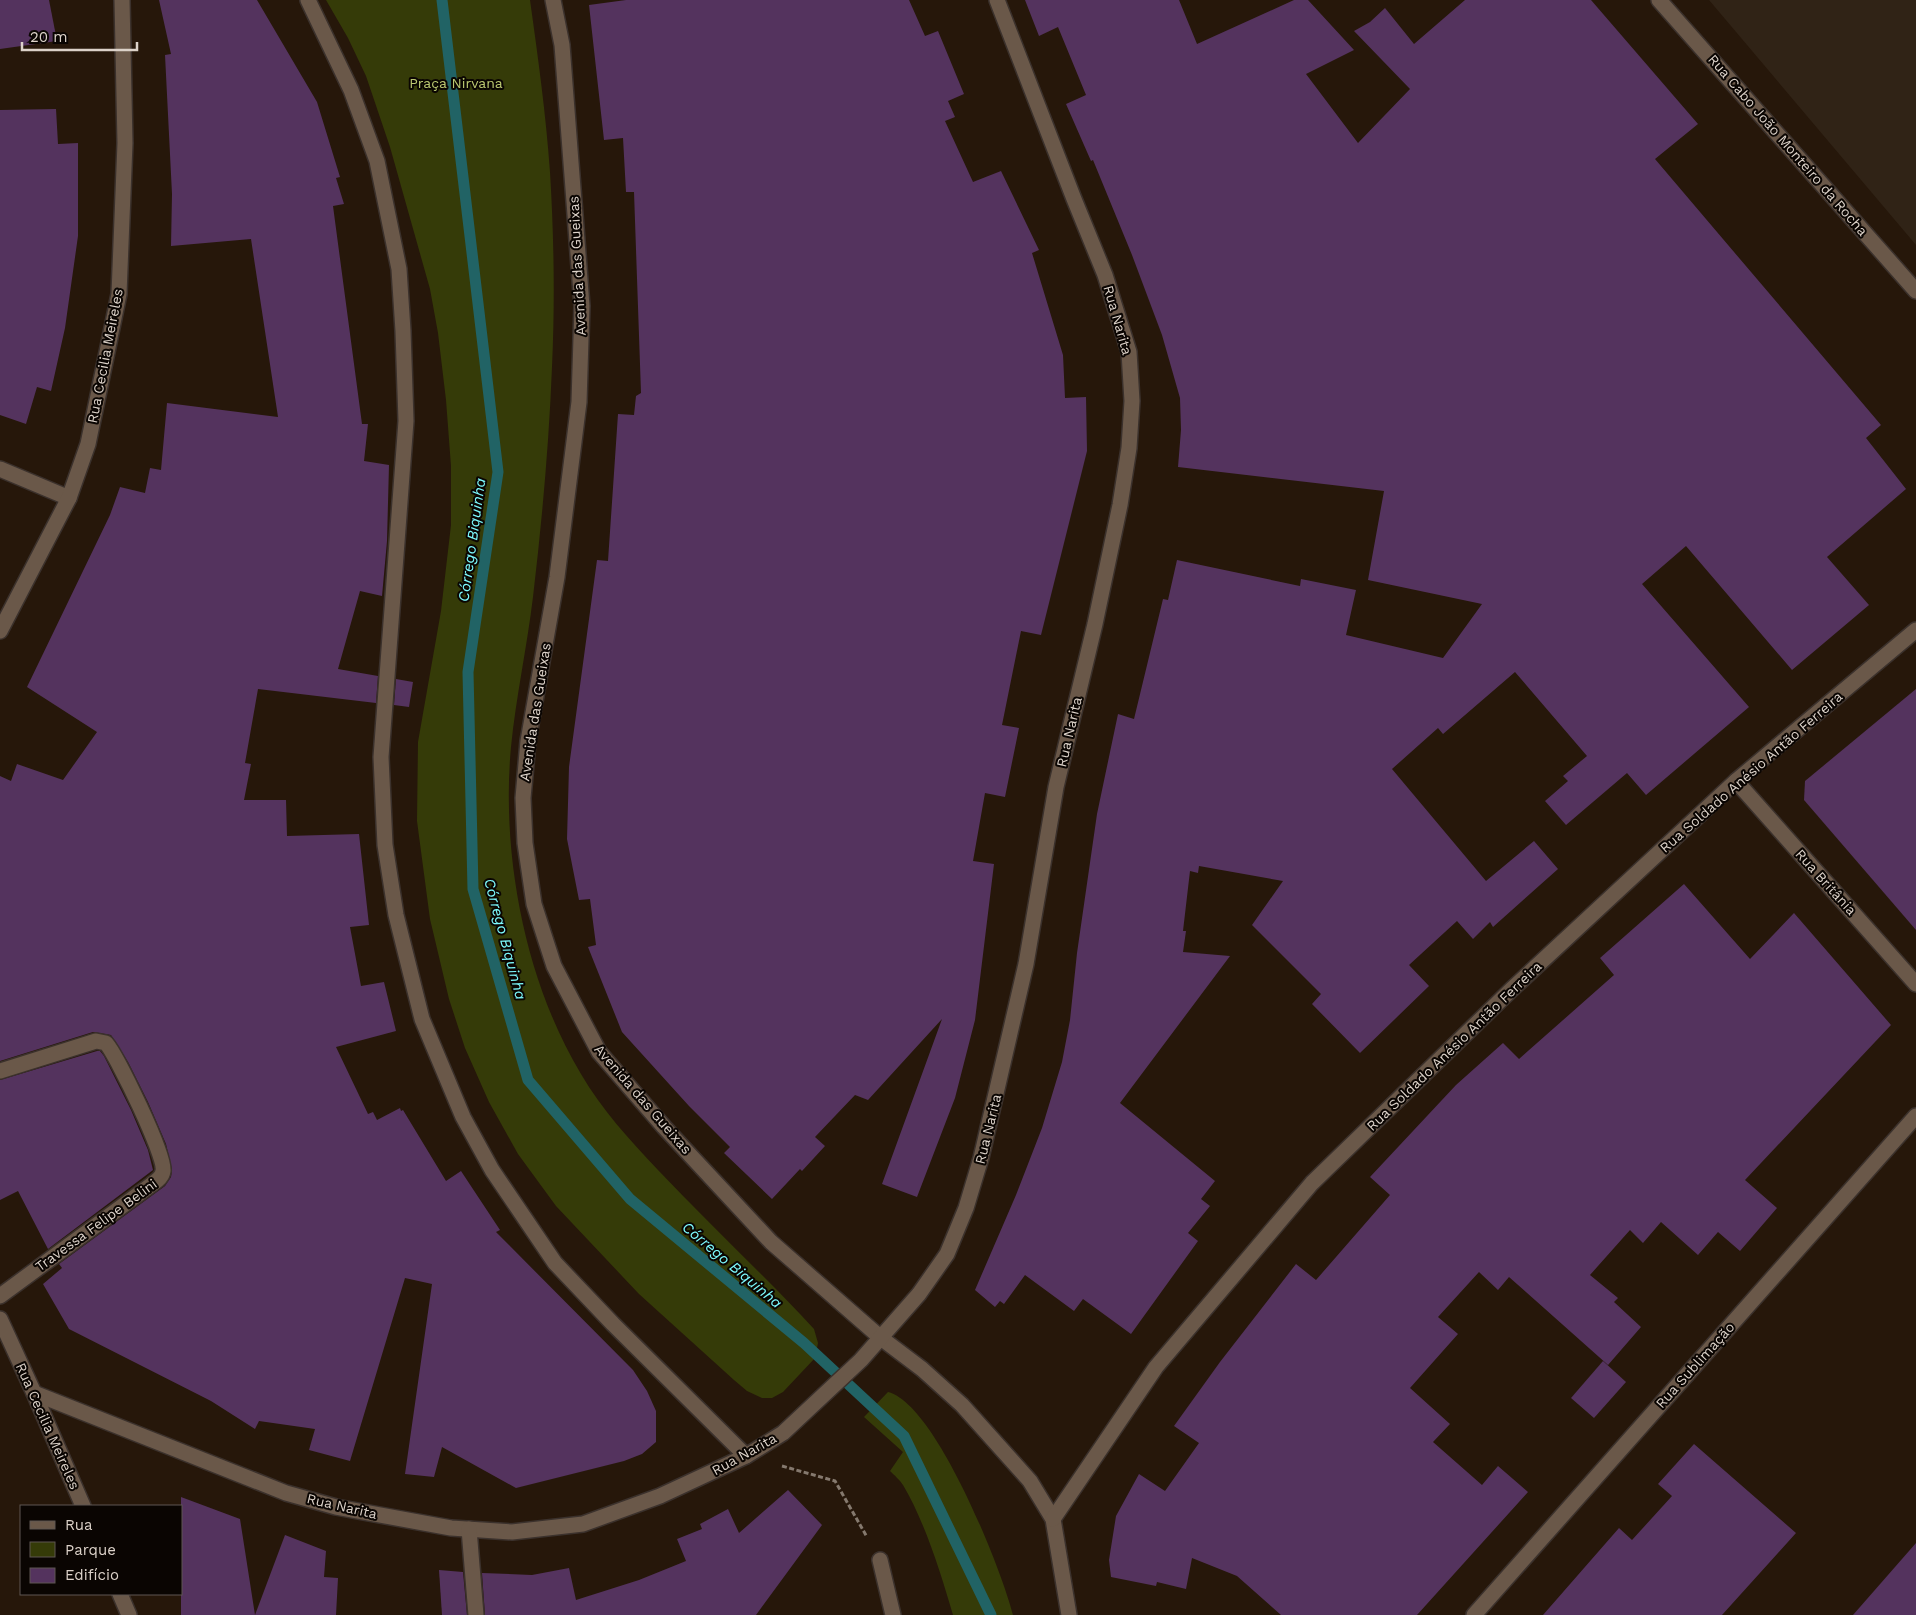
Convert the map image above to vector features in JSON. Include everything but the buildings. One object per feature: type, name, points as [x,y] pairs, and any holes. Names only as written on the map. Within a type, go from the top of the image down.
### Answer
[{"type":"street","name":"Rua Cecilia Meireles","points":[[0,631],[69,498],[88,444],[119,294],[126,143],[122,0]]},
{"type":"street","points":[[308,0],[351,90],[377,161],[399,269],[404,331],[406,421],[381,757],[385,845],[396,915],[422,1019],[463,1117],[492,1170],[555,1262],[613,1324],[746,1456]]},
{"type":"street","name":"Avenida das Gueixas","points":[[553,0],[562,45],[582,306],[579,402],[558,577],[528,741],[523,798],[525,842],[534,904],[554,966],[599,1052],[664,1127],[771,1242],[881,1338],[922,1369],[962,1405],[1030,1481],[1053,1519],[1070,1615]]},
{"type":"street","name":"Rua Narita","points":[[34,1393],[286,1493],[336,1507],[451,1528],[512,1532],[583,1524],[660,1496],[746,1456],[783,1433],[861,1360],[919,1294],[947,1254],[966,1208],[981,1158],[1026,964],[1056,787],[1099,606],[1120,505],[1129,448],[1132,401],[1129,352],[1105,275],[997,0]]},
{"type":"street","name":"Rua Cabo João Monteiro da Rocha","points":[[1659,0],[1916,291]]},
{"type":"street","points":[[0,469],[69,498]]},
{"type":"street","name":"Rua Soldado Anésio Antão Ferreira","points":[[1053,1519],[1156,1367],[1312,1183],[1512,989],[1736,781],[1916,630]]},
{"type":"street","name":"Rua Britânia","points":[[1736,781],[1916,984]]},
{"type":"street","name":"Travessa Felipe Belini","points":[[0,1071],[96,1041],[106,1043],[150,1128],[162,1162],[160,1178],[151,1186],[0,1296]]},
{"type":"street","name":"Rua Sublimação","points":[[1474,1615],[1916,1116]]},
{"type":"street","name":"Rua Cecilia Meireles","points":[[0,1319],[82,1505]]},
{"type":"street","points":[[469,1529],[476,1615]]},
{"type":"street","points":[[880,1560],[893,1615]]},
{"type":"street","points":[[120,1595],[129,1615]]},
{"type":"path","points":[[746,1456],[835,1480],[880,1560]]},
{"type":"shaded area","points":[[1709,0],[1916,0],[1916,245]]},
{"type":"green space","name":"Praça Nirvana","points":[[326,0],[530,0],[539,64],[550,172],[554,318],[545,482],[531,616],[511,747],[509,788],[510,831],[521,916],[545,999],[562,1038],[581,1074],[598,1100],[626,1135],[658,1170],[814,1329],[818,1343],[815,1358],[783,1392],[772,1398],[762,1398],[747,1391],[734,1380],[639,1294],[556,1206],[518,1154],[489,1102],[465,1048],[449,999],[430,919],[417,821],[418,742],[441,611],[451,525],[451,466],[438,333],[430,289],[390,147],[366,76],[348,38]]},
{"type":"green space","points":[[888,1392],[907,1403],[926,1425],[945,1455],[981,1527],[1013,1615],[953,1615],[938,1566],[918,1515],[903,1485],[890,1471],[903,1452],[864,1417]]},
{"type":"waterway","name":"Córrego Biquinha","points":[[442,0],[498,472],[468,672],[473,889],[528,1080],[630,1199],[804,1343],[904,1436],[991,1615]]}]
